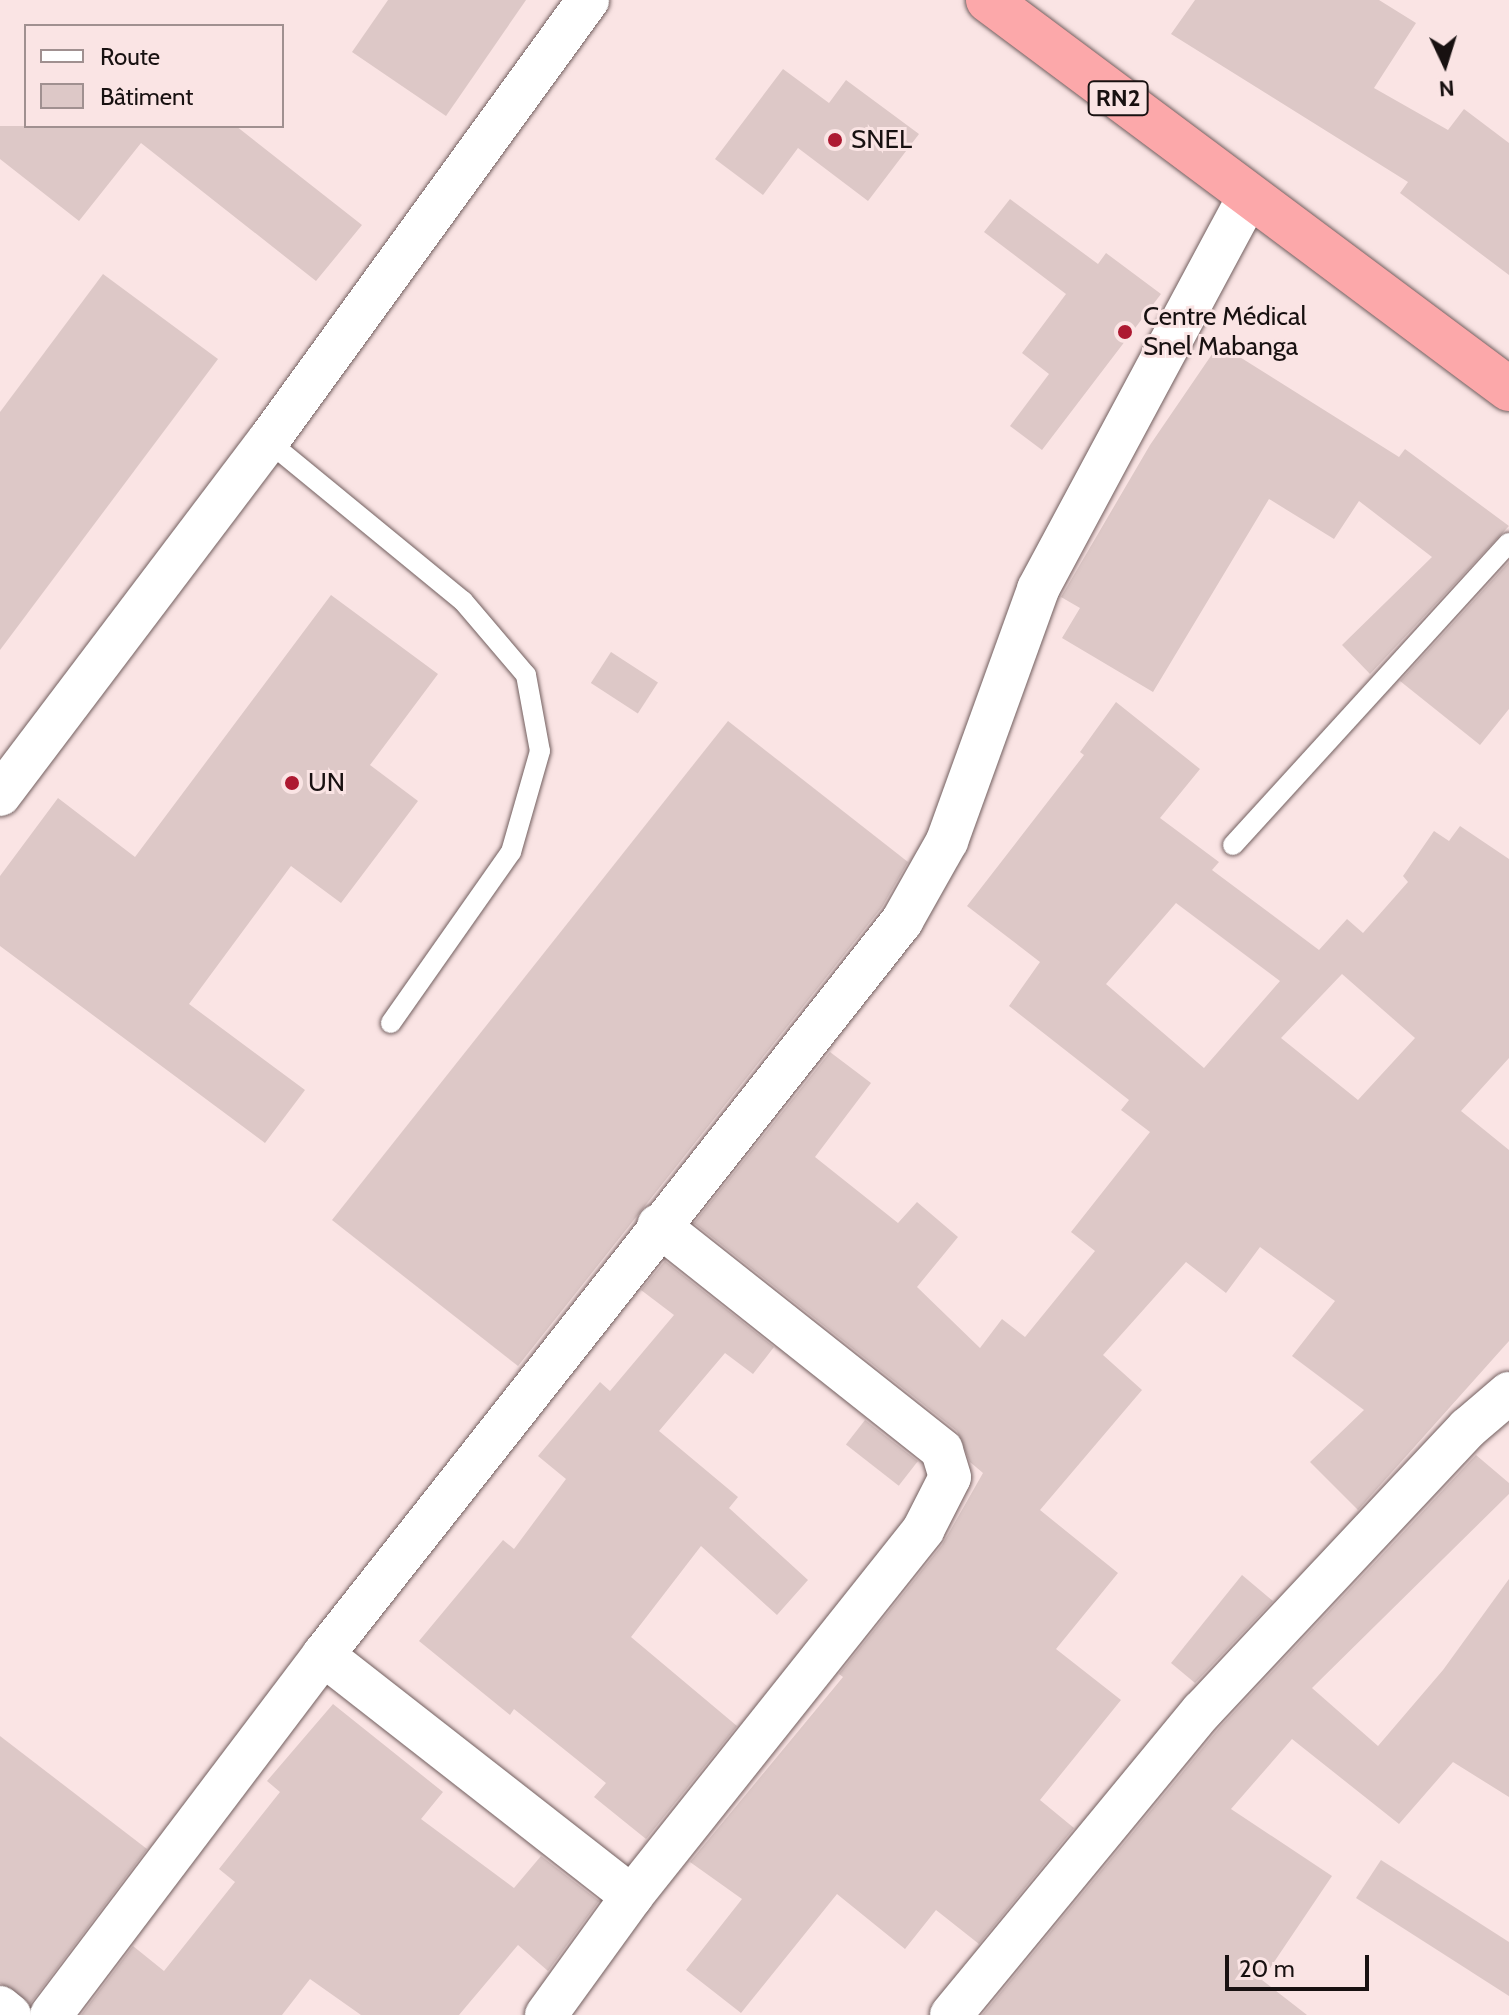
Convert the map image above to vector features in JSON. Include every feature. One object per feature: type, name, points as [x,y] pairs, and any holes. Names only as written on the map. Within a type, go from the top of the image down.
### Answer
[{"type":"highway","name":"RN2","points":[[988,0],[1509,389]]},
{"type":"street","points":[[0,795],[268,441],[588,0]]},
{"type":"street","points":[[51,2015],[323,1655],[658,1225],[902,921],[947,841],[1038,589],[1249,195]]},
{"type":"street","points":[[546,2015],[632,1896],[923,1530],[950,1477],[942,1450],[658,1225]]},
{"type":"street","points":[[951,2015],[1202,1711],[1468,1428],[1509,1393]]},
{"type":"street","points":[[323,1655],[632,1896]]},
{"type":"street","points":[[0,2007],[10,2015]]},
{"type":"lane","points":[[268,441],[463,601],[526,675],[540,751],[511,852],[391,1023]]},
{"type":"lane","points":[[1233,845],[1509,543]]},
{"type":"building","points":[[388,0],[526,0],[446,116],[352,52]]},
{"type":"building","points":[[1195,0],[1379,0],[1416,23],[1374,88],[1448,130],[1464,109],[1509,143],[1509,275],[1400,193],[1408,182],[1171,34]]},
{"type":"building","points":[[783,69],[829,103],[846,80],[919,134],[868,201],[798,148],[763,195],[715,159]]},
{"type":"building","points":[[0,126],[239,128],[362,225],[316,281],[141,143],[79,221],[0,159]]},
{"type":"building","points":[[1010,199],[1098,264],[1106,253],[1161,294],[1042,450],[1010,426],[1049,374],[1022,353],[1066,294],[984,232]]},
{"type":"building","points":[[103,274],[218,359],[0,650],[0,412]]},
{"type":"building","points":[[1219,344],[1399,457],[1405,449],[1509,526],[1370,674],[1342,645],[1432,557],[1359,501],[1334,539],[1269,499],[1153,692],[1062,638],[1080,608],[1061,597],[1150,445]]},
{"type":"building","points":[[1509,562],[1509,709],[1480,745],[1400,681]]},
{"type":"building","points":[[331,595],[438,674],[370,765],[418,801],[341,903],[291,866],[189,1004],[305,1090],[265,1143],[0,946],[0,876],[58,798],[135,857]]},
{"type":"building","points":[[611,652],[658,682],[638,714],[591,683]]},
{"type":"building","points":[[1116,702],[1200,769],[1160,818],[1219,862],[1212,870],[1319,950],[1347,919],[1363,933],[1408,882],[1403,876],[1434,831],[1449,841],[1460,826],[1509,859],[1509,1058],[1461,1111],[1509,1150],[1509,1341],[1358,1510],[1310,1462],[1364,1410],[1292,1356],[1335,1301],[1260,1247],[1226,1293],[1186,1262],[1103,1355],[1142,1390],[1040,1510],[1118,1573],[1056,1649],[1121,1700],[1040,1800],[1074,1828],[979,1944],[936,1910],[905,1949],[837,1894],[741,2013],[686,1970],[742,1899],[690,1862],[843,1677],[839,1674],[942,1545],[983,1473],[970,1462],[957,1431],[694,1223],[830,1052],[871,1083],[815,1157],[898,1223],[917,1202],[958,1237],[917,1287],[980,1348],[1002,1319],[1025,1337],[1095,1251],[1071,1232],[1150,1132],[1121,1110],[1129,1100],[1009,1006],[1040,962],[967,906],[1084,755],[1080,752]],"holes":[[[1176,903],[1280,981],[1204,1068],[1106,984]],[[1342,974],[1415,1038],[1358,1100],[1281,1038]]]},
{"type":"building","points":[[728,721],[908,862],[882,907],[518,1366],[332,1220]]},
{"type":"building","points":[[665,1261],[774,1347],[753,1374],[725,1353],[659,1431],[738,1497],[729,1508],[808,1580],[777,1615],[701,1546],[631,1637],[737,1726],[646,1839],[594,1797],[606,1783],[514,1709],[510,1715],[419,1641],[503,1540],[514,1549],[566,1479],[538,1456],[600,1382],[610,1391],[674,1315],[641,1290]]},
{"type":"building","points":[[865,1420],[918,1461],[899,1486],[846,1444]]},
{"type":"building","points":[[1476,1455],[1509,1483],[1509,1494],[1312,1688],[1378,1746],[1443,1670],[1509,1579],[1509,1797],[1453,1762],[1399,1824],[1292,1739],[1231,1809],[1332,1876],[1262,1980],[1307,2015],[982,2015],[1220,1727]]},
{"type":"building","points":[[1242,1575],[1273,1601],[1195,1683],[1171,1663]]},
{"type":"building","points":[[333,1704],[443,1792],[421,1819],[514,1888],[541,1856],[599,1901],[548,1971],[518,1945],[459,2015],[361,2015],[310,1979],[282,2015],[81,2015],[133,1946],[164,1971],[235,1882],[219,1869],[280,1792],[267,1781]]},
{"type":"building","points":[[0,1736],[147,1849],[30,2004],[0,1983]]},
{"type":"building","points":[[1381,1860],[1509,1942],[1509,1996],[1356,1898]]},
{"type":"place","name":"SNEL","points":[[835,140]]},
{"type":"place","name":"Centre Médical Snel Mabanga","points":[[1125,332]]},
{"type":"place","name":"UN","points":[[292,783]]}]
